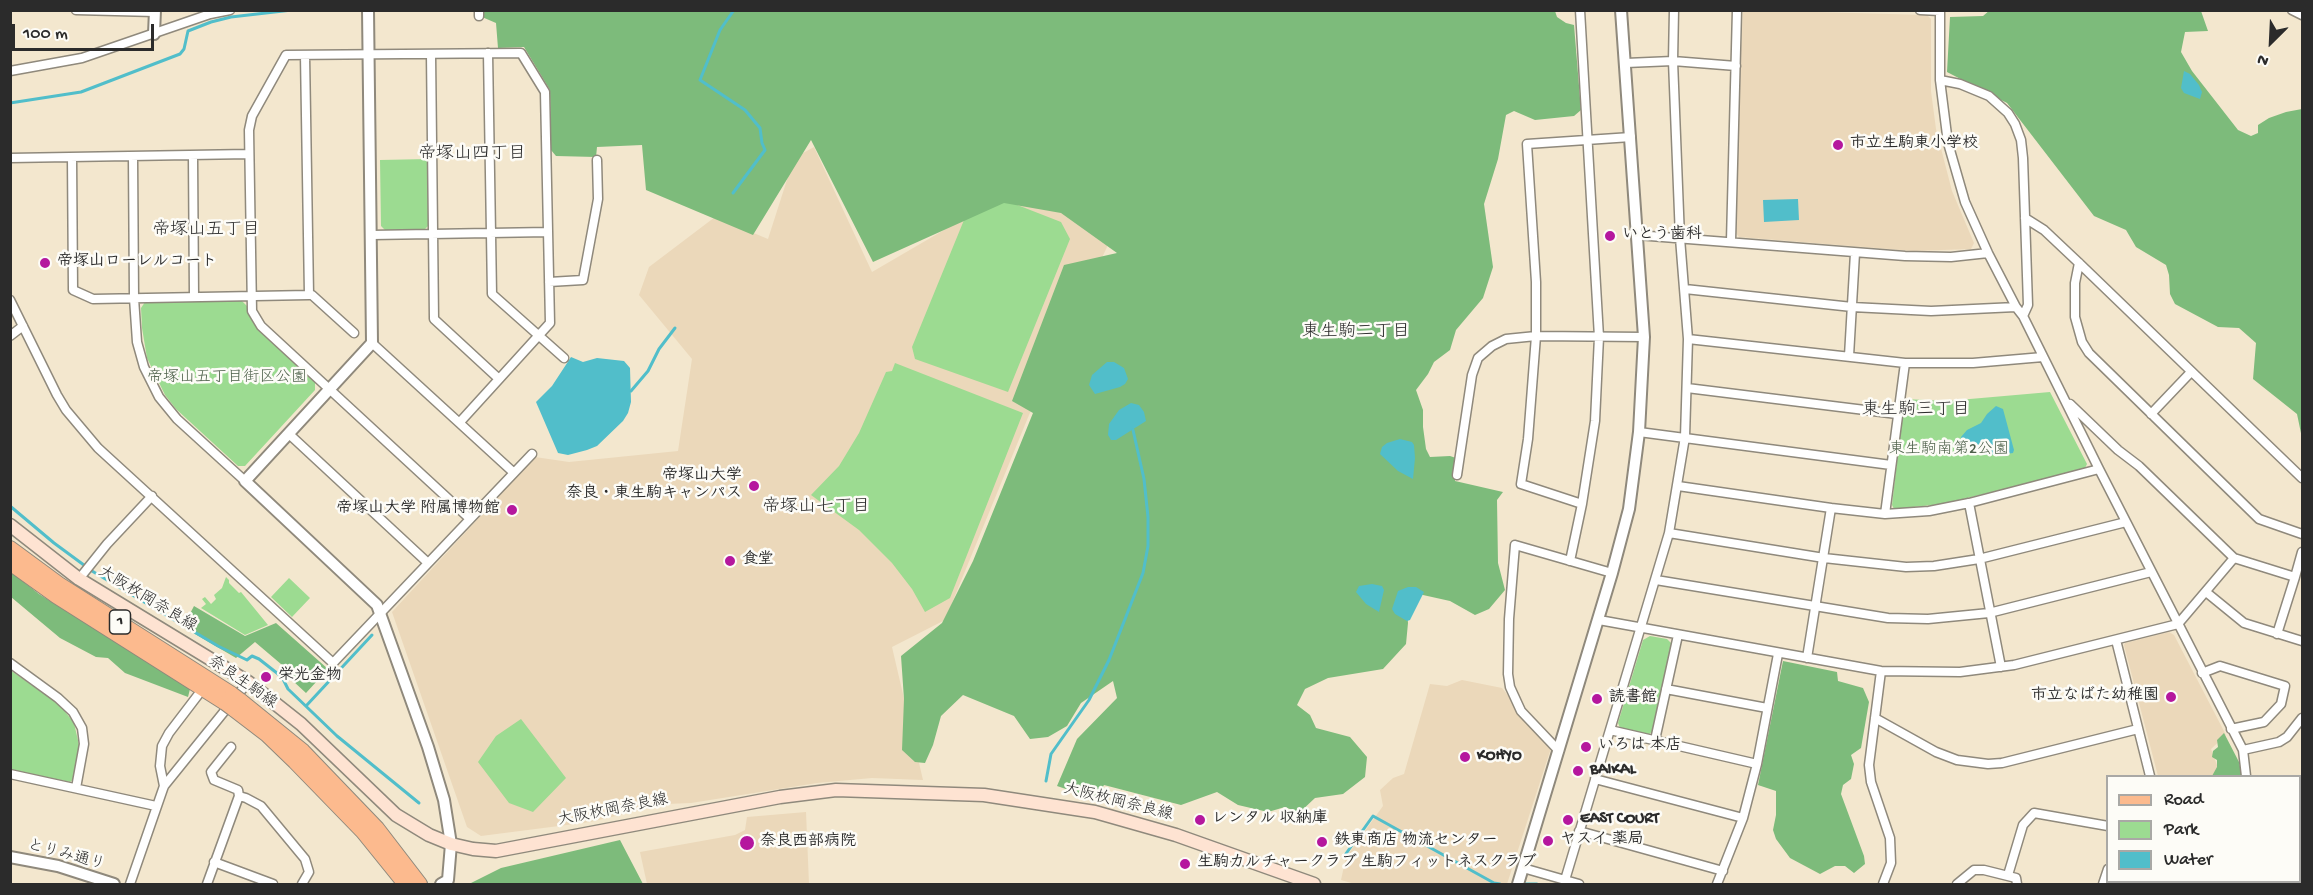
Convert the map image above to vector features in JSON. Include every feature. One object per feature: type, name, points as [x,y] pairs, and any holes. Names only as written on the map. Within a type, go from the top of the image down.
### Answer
[{"type":"main road","name":"大阪枚岡奈良線","points":[[10,525],[79,579],[249,682],[301,724],[396,815],[429,836],[451,844],[496,851],[780,797],[836,790],[984,795],[1095,812],[1176,835],[1314,885]]},
{"type":"main road","name":"奈良生駒線","points":[[10,548],[232,702],[363,832],[405,885]]},
{"type":"main road","name":"奈良生駒線","points":[[10,563],[56,596],[179,672],[232,702],[259,713],[311,760],[377,828],[420,884]]},
{"type":"main road","points":[[363,832],[397,885]]},
{"type":"street","points":[[76,10],[155,11],[154,34]]},
{"type":"street","points":[[10,71],[82,58],[210,12],[230,10]]},
{"type":"street","points":[[245,481],[372,343],[368,10]]},
{"type":"street","points":[[1570,561],[1595,421],[1599,337],[1580,10]]},
{"type":"street","points":[[1518,885],[1612,573],[1629,509],[1639,432],[1644,338],[1622,10]]},
{"type":"street","points":[[1565,880],[1669,533],[1685,437],[1688,339],[1680,238],[1673,61],[1674,10]]},
{"type":"street","points":[[1731,241],[1737,10]]},
{"type":"street","points":[[1920,10],[1940,11],[1940,80],[1948,143],[1965,202],[1988,253],[2023,316],[2243,750],[2246,775]]},
{"type":"street","points":[[2292,10],[2302,15]]},
{"type":"street","points":[[488,53],[492,294],[564,358]]},
{"type":"street","points":[[460,422],[550,323],[545,92],[521,53],[286,55],[252,116],[249,130],[252,310],[261,326],[469,518]]},
{"type":"street","points":[[431,54],[434,319],[498,379]]},
{"type":"street","points":[[305,55],[309,295]]},
{"type":"street","points":[[1626,63],[1673,61],[1736,66]]},
{"type":"street","points":[[1940,80],[1960,84],[1989,96],[1999,103],[2012,118],[2021,140],[2028,304],[2023,316]]},
{"type":"street","points":[[1582,504],[1521,484],[1528,438],[1536,336],[1536,282],[1527,144],[1631,137]]},
{"type":"street","points":[[10,158],[249,154]]},
{"type":"street","points":[[193,156],[194,297]]},
{"type":"street","points":[[72,157],[73,290],[93,299],[312,295],[354,333]]},
{"type":"street","points":[[133,157],[134,298],[137,342],[144,367],[159,397],[177,419],[377,605],[435,768],[444,800],[451,844],[448,880],[441,885]]},
{"type":"street","points":[[549,282],[583,280],[598,199],[597,160]]},
{"type":"street","points":[[2025,218],[2044,230],[2302,478]]},
{"type":"street","points":[[372,235],[548,232]]},
{"type":"street","points":[[1637,235],[1855,253],[1950,257],[1988,253]]},
{"type":"street","points":[[1850,356],[1855,253]]},
{"type":"street","points":[[2079,263],[2074,298],[2075,317],[2082,342],[2089,353],[2259,519],[2302,534]]},
{"type":"street","points":[[1685,289],[1852,307],[1932,311],[2016,307]]},
{"type":"street","points":[[10,300],[66,410],[99,448],[333,663],[532,453]]},
{"type":"street","points":[[10,336],[23,326]]},
{"type":"street","points":[[1458,475],[1472,375],[1478,358],[1492,346],[1506,339],[1536,336],[1644,338]]},
{"type":"street","points":[[1688,339],[1905,363],[1973,363],[2043,357]]},
{"type":"street","points":[[372,343],[513,472]]},
{"type":"street","points":[[1885,514],[1905,363]]},
{"type":"street","points":[[2151,414],[2191,372]]},
{"type":"street","points":[[1687,388],[1897,414]]},
{"type":"street","points":[[2064,398],[2118,450],[2139,466],[2234,558],[2295,577]]},
{"type":"street","points":[[1639,432],[1891,465]]},
{"type":"street","points":[[289,434],[428,563]]},
{"type":"street","points":[[1678,486],[1885,514],[1929,511],[1969,503],[2099,469]]},
{"type":"street","points":[[79,579],[107,544],[152,496]]},
{"type":"street","points":[[1969,503],[2001,667]]},
{"type":"street","points":[[1807,658],[1831,508]]},
{"type":"street","points":[[1669,533],[1824,558],[1906,567],[1934,566],[1979,559],[2126,522]]},
{"type":"street","points":[[1559,751],[1521,711],[1510,687],[1508,674],[1509,619],[1515,545],[1612,573]]},
{"type":"street","points":[[2277,634],[2302,552]]},
{"type":"street","points":[[1599,620],[1881,671],[1960,672],[2001,667],[2178,624],[2234,558]]},
{"type":"street","points":[[1656,580],[1815,608],[1907,620],[1989,613],[2151,572]]},
{"type":"street","points":[[2206,592],[2244,623],[2302,641]]},
{"type":"street","points":[[1655,740],[1677,635]]},
{"type":"street","points":[[2116,640],[2150,775]]},
{"type":"street","points":[[1717,885],[1743,818],[1757,764],[1778,654]]},
{"type":"street","points":[[10,663],[58,698],[73,712],[82,728],[84,744],[76,788]]},
{"type":"street","points":[[2202,673],[2220,666],[2284,686],[2281,704],[2264,722],[2231,729]]},
{"type":"street","points":[[1881,671],[1869,765],[1871,782],[1890,838],[1890,863],[1883,885]]},
{"type":"street","points":[[130,885],[164,786],[249,682]]},
{"type":"street","points":[[1666,689],[1767,708]]},
{"type":"street","points":[[164,786],[160,766],[162,746],[168,733],[198,695]]},
{"type":"street","points":[[1875,718],[1936,752],[1957,760],[1988,764],[2002,763],[2138,729]]},
{"type":"street","points":[[2243,750],[2279,742],[2287,737],[2302,718]]},
{"type":"street","points":[[1610,730],[1757,764]]},
{"type":"street","points":[[207,885],[239,796],[238,790],[214,780],[211,772],[231,747]]},
{"type":"street","points":[[10,774],[156,806]]},
{"type":"street","points":[[1595,779],[1743,818]]},
{"type":"street","points":[[239,796],[261,806],[305,859],[309,872],[302,885]]},
{"type":"street","points":[[2008,875],[2023,825],[2034,813],[2106,826]]},
{"type":"street","points":[[1580,831],[1723,871]]},
{"type":"street","name":"とりみ通り","points":[[10,857],[58,866],[112,884]]},
{"type":"street","points":[[214,862],[273,885]]},
{"type":"street","points":[[1523,868],[1579,885]]},
{"type":"street","points":[[1957,885],[1974,870],[2008,875],[2016,878],[2017,885]]},
{"type":"shaded area","name":"市立生駒東小学校","points":[[1743,10],[1927,15],[1931,19],[1931,91],[1936,129],[1952,191],[1974,243],[1971,249],[1913,251],[1739,237],[1736,233],[1738,113]]},
{"type":"shaded area","name":"帝塚山大学 奈良・東生駒キャンパス","points":[[814,147],[872,272],[1011,191],[1120,219],[1029,415],[945,620],[892,647],[923,780],[872,778],[817,783],[691,803],[667,804],[590,822],[481,836],[467,827],[392,612],[535,457],[569,462],[678,451],[692,359],[639,295],[649,267],[715,217],[768,239],[794,158]]},
{"type":"shaded area","points":[[2169,632],[2174,635],[2226,735],[2211,749],[2221,775],[2158,775],[2125,643]]},
{"type":"shaded area","points":[[1462,680],[1502,688],[1551,748],[1507,884],[1355,884],[1341,880],[1346,857],[1383,806],[1380,790],[1393,778],[1404,774],[1430,684],[1447,686]]},
{"type":"shaded area","name":"奈良西部病院","points":[[806,812],[809,884],[647,884],[640,852],[735,835],[745,830],[747,817]]},
{"type":"green space","points":[[1990,10],[2201,11],[2208,31],[2185,32],[2181,52],[2192,71],[2238,130],[2251,136],[2258,133],[2258,125],[2269,118],[2302,109],[2302,438],[2297,414],[2253,379],[2256,343],[2239,328],[2218,327],[2175,304],[2170,294],[2166,265],[2136,247],[2126,230],[2094,216],[2007,103],[1947,72],[1950,17],[1983,16]]},
{"type":"green space","points":[[482,11],[1555,11],[1557,17],[1574,25],[1581,110],[1574,116],[1535,120],[1514,111],[1506,115],[1498,159],[1484,204],[1493,267],[1483,298],[1456,330],[1450,350],[1434,362],[1416,390],[1423,410],[1426,449],[1430,457],[1456,458],[1455,481],[1503,492],[1497,500],[1498,563],[1505,590],[1489,609],[1475,615],[1450,601],[1405,591],[1408,623],[1406,644],[1383,669],[1328,678],[1305,689],[1297,705],[1310,715],[1316,728],[1350,737],[1367,757],[1365,777],[1343,794],[1315,798],[1299,813],[1285,807],[1268,812],[1238,805],[1217,792],[1181,805],[1104,785],[1096,799],[1057,786],[1077,739],[1117,698],[1113,681],[1081,703],[1067,726],[1048,737],[1030,739],[1014,716],[963,695],[941,716],[925,763],[915,762],[902,750],[904,699],[901,656],[942,623],[973,561],[1033,413],[1012,401],[1064,265],[1117,253],[1061,213],[1004,203],[873,262],[811,140],[753,235],[646,190],[642,145],[597,147],[596,157],[556,156],[551,150],[550,90],[524,47],[498,48],[496,23],[482,17]]},
{"type":"green space","points":[[428,159],[429,225],[424,230],[386,231],[381,226],[380,160]]},
{"type":"green space","points":[[1002,199],[1061,222],[1070,239],[1008,392],[915,359],[912,347],[964,220]]},
{"type":"green space","name":"帝塚山五丁目街区公園","points":[[242,301],[247,306],[254,324],[315,382],[315,390],[245,466],[238,466],[176,409],[165,395],[147,358],[141,308],[145,302]]},
{"type":"green space","points":[[895,363],[1023,413],[950,598],[925,612],[912,589],[892,563],[859,530],[811,495],[839,466],[859,433],[886,372],[892,371]]},
{"type":"green space","name":"東生駒南第2公園","points":[[2050,392],[2087,464],[2084,470],[1942,504],[1894,509],[1892,505],[1904,399],[1947,401]]},
{"type":"green space","points":[[10,571],[39,594],[190,689],[188,697],[125,673],[108,658],[96,657],[60,638],[11,597]]},
{"type":"green space","points":[[226,577],[268,625],[245,635],[201,608],[206,604],[202,599],[205,597],[211,604],[216,599],[214,595],[222,588]]},
{"type":"green space","points":[[289,578],[310,598],[292,617],[271,597]]},
{"type":"green space","points":[[194,606],[245,636],[276,623],[328,669],[306,693],[293,681],[288,670],[255,642],[236,658],[183,627]]},
{"type":"green space","points":[[1650,636],[1667,639],[1671,643],[1653,731],[1648,735],[1620,728],[1618,723],[1643,640]]},
{"type":"green space","points":[[1783,661],[1837,672],[1838,681],[1863,688],[1869,702],[1861,748],[1851,755],[1854,764],[1851,779],[1843,785],[1841,794],[1864,856],[1865,864],[1854,873],[1845,866],[1835,866],[1820,874],[1790,858],[1776,839],[1773,830],[1776,815],[1776,791],[1758,785]]},
{"type":"green space","points":[[10,670],[60,705],[74,723],[80,749],[74,779],[70,782],[11,770]]},
{"type":"green space","points":[[521,719],[566,778],[533,812],[509,803],[478,762],[496,736]]},
{"type":"green space","points":[[2224,733],[2239,762],[2242,775],[2213,775],[2217,767],[2217,760],[2212,757],[2213,751],[2218,747],[2217,740]]},
{"type":"green space","points":[[620,840],[643,884],[469,884],[501,868]]},
{"type":"water","points":[[2184,71],[2190,74],[2199,85],[2202,92],[2200,99],[2184,93],[2181,88]]},
{"type":"water","points":[[1798,199],[1799,220],[1764,222],[1763,200]]},
{"type":"water","points":[[571,357],[583,362],[597,358],[624,361],[630,368],[631,402],[623,421],[597,446],[568,455],[558,453],[536,402],[552,386]]},
{"type":"water","points":[[1107,362],[1114,362],[1124,368],[1128,379],[1120,387],[1095,394],[1089,385],[1092,375]]},
{"type":"water","points":[[1131,403],[1139,405],[1146,421],[1116,440],[1111,440],[1108,435],[1109,424],[1119,410]]},
{"type":"water","points":[[1996,406],[2003,409],[2013,453],[1971,454],[1960,447],[1961,437],[1967,430],[1981,423]]},
{"type":"water","points":[[1400,439],[1412,442],[1414,445],[1413,479],[1398,471],[1380,454],[1382,447],[1387,443]]},
{"type":"water","points":[[1372,584],[1382,586],[1384,590],[1379,612],[1366,604],[1356,592],[1359,586]]},
{"type":"water","points":[[1416,587],[1424,592],[1410,620],[1407,621],[1395,614],[1392,609],[1398,591]]},
{"type":"waterway","points":[[10,103],[81,92],[180,54],[184,49],[188,31],[211,22],[231,17],[292,10]]},
{"type":"waterway","points":[[733,193],[765,150],[760,128],[745,110],[700,80],[720,30],[734,10]]},
{"type":"waterway","points":[[631,391],[648,371],[659,349],[675,328]]},
{"type":"waterway","points":[[1046,781],[1051,754],[1089,700],[1109,660],[1143,573],[1148,546],[1148,517],[1144,479],[1133,430]]},
{"type":"waterway","points":[[10,506],[92,571],[218,646],[247,660],[252,656],[259,659],[282,677],[288,689],[337,736],[419,803]]},
{"type":"waterway","points":[[306,706],[372,635]]},
{"type":"waterway","points":[[1345,855],[1373,816],[1494,883],[1500,884]]},
{"type":"waterway","points":[[1522,884],[1537,884]]},
{"type":"place","name":"市立生駒東小学校","points":[[1838,145]]},
{"type":"place","name":"いとう歯科","points":[[1610,236]]},
{"type":"place","name":"帝塚山ローレルコート","points":[[45,263]]},
{"type":"place","name":"帝塚山大学 奈良・東生駒キャンパス","points":[[754,486]]},
{"type":"place","name":"帝塚山大学 附属博物館","points":[[512,510]]},
{"type":"place","name":"食堂","points":[[730,561]]},
{"type":"place","name":"栄光金物","points":[[266,677]]},
{"type":"place","name":"市立なばた幼稚園","points":[[2171,697]]},
{"type":"place","name":"読書館","points":[[1597,699]]},
{"type":"place","name":"いろは 本店","points":[[1586,747]]},
{"type":"place","name":"KOHYO","points":[[1465,757]]},
{"type":"place","name":"BAIKAL","points":[[1578,771]]},
{"type":"place","name":"レンタル 収納庫","points":[[1200,820]]},
{"type":"place","name":"EAST COURT","points":[[1568,820]]},
{"type":"place","name":"ヤスイ 薬局","points":[[1548,841]]},
{"type":"place","name":"鉄東商店 物流センター","points":[[1322,842]]},
{"type":"place","name":"奈良西部病院","points":[[747,843]]},
{"type":"place","name":"生駒カルチャークラブ 生駒フィットネスクラブ","points":[[1185,864]]},
{"type":"district","name":"帝塚山四丁目","points":[[472,155]]},
{"type":"district","name":"帝塚山五丁目","points":[[206,231]]},
{"type":"district","name":"東生駒二丁目","points":[[1356,333]]},
{"type":"district","name":"東生駒三丁目","points":[[1916,411]]},
{"type":"district","name":"帝塚山七丁目","points":[[816,508]]}]
